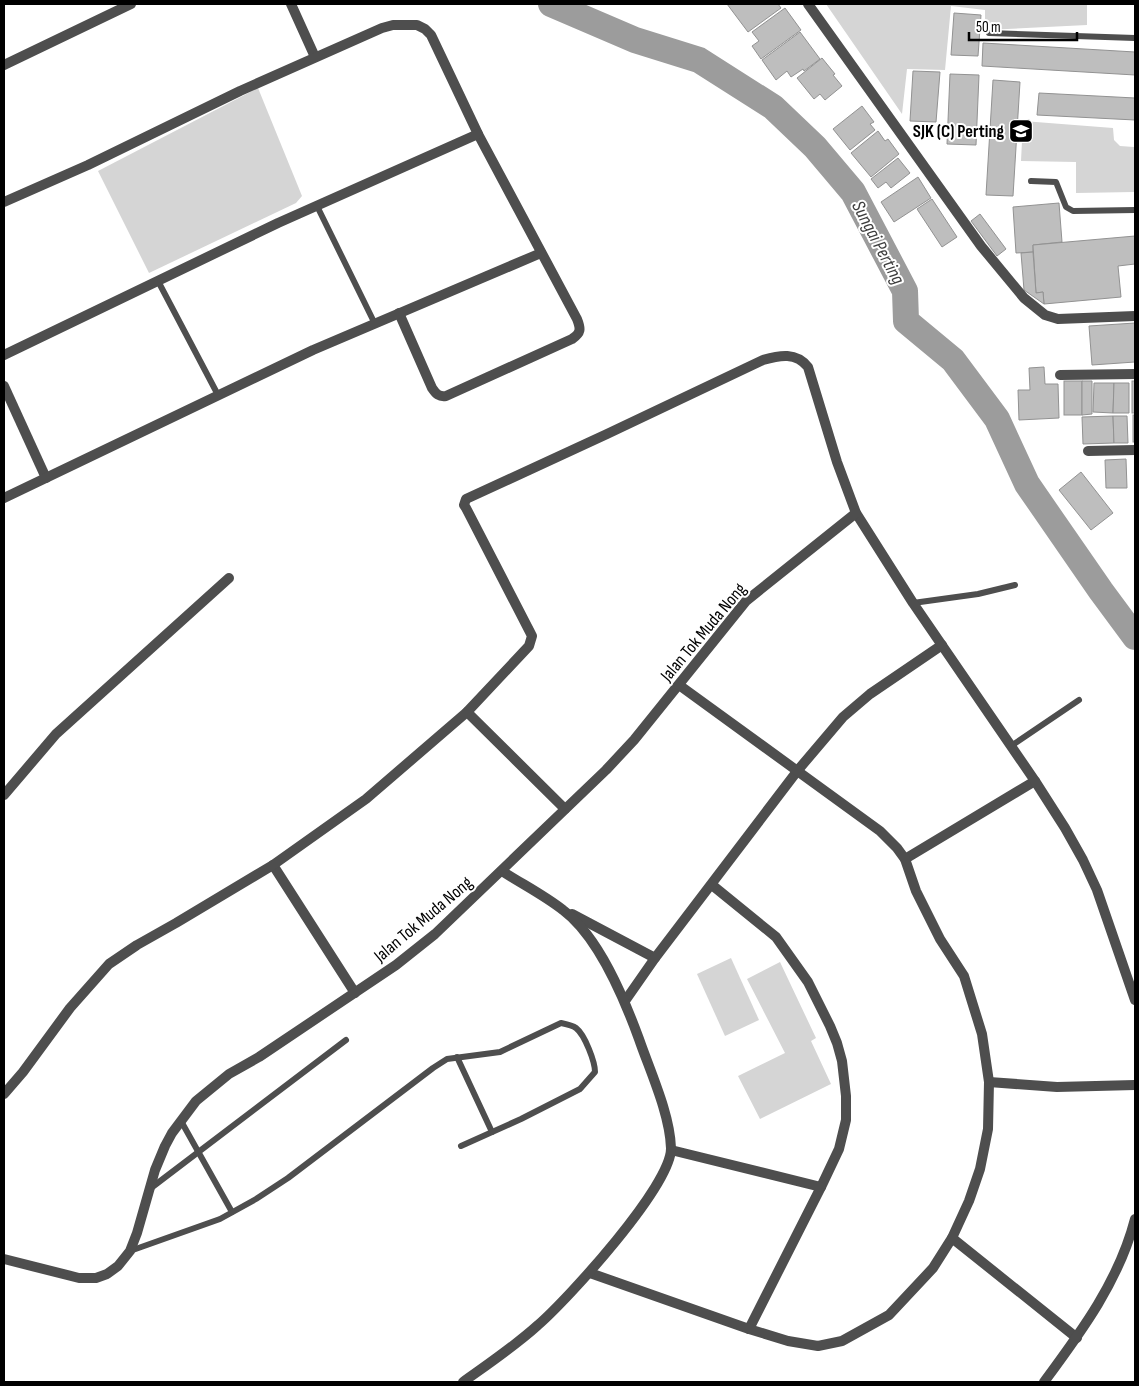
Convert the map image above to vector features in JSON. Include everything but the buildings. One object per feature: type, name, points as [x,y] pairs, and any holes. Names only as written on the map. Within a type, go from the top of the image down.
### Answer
[{"type":"street","points":[[4,65],[131,4]]},
{"type":"street","points":[[291,4],[315,57]]},
{"type":"street","points":[[808,4],[981,246],[1024,298],[1045,315],[1058,319],[1135,316]]},
{"type":"street","points":[[4,202],[88,165],[240,91],[315,57],[393,24],[417,25],[431,35],[478,134],[577,319],[581,330],[580,334],[572,339],[446,396],[440,396],[435,393],[399,313]]},
{"type":"street","points":[[4,355],[317,206],[478,134]]},
{"type":"street","points":[[4,498],[312,350],[541,253]]},
{"type":"street","points":[[4,1094],[23,1072],[70,1008],[109,964],[137,945],[273,865],[366,799],[467,712],[529,646],[532,636],[466,508],[465,502],[468,497],[763,360],[776,356],[790,355],[799,358],[808,367],[837,462],[856,513],[913,603],[1035,781],[1084,860],[1097,890],[1135,1000]]},
{"type":"street","points":[[1060,375],[1135,374]]},
{"type":"street","points":[[4,386],[46,478]]},
{"type":"street","points":[[1088,450],[1135,450]]},
{"type":"street","name":"Jalan Tok Muda Nong","points":[[4,1259],[80,1278],[96,1278],[107,1274],[118,1266],[130,1252],[155,1170],[165,1146],[180,1121],[196,1101],[216,1084],[396,965],[435,934],[606,770],[634,740],[746,602],[856,513]]},
{"type":"street","points":[[5,792],[56,734],[229,578]]},
{"type":"street","points":[[625,1001],[655,958],[798,770],[843,717],[856,704],[942,645]]},
{"type":"street","points":[[590,1273],[788,1341],[818,1346],[842,1341],[889,1315],[933,1268],[952,1238],[969,1201],[980,1169],[988,1129],[989,1082],[982,1034],[964,976],[940,939],[918,896],[905,860],[897,848],[880,831],[679,685]]},
{"type":"street","points":[[467,712],[565,809]]},
{"type":"street","points":[[905,860],[1035,781]]},
{"type":"street","points":[[273,865],[355,993]]},
{"type":"street","points":[[502,871],[564,910],[655,958]]},
{"type":"street","points":[[712,884],[776,937],[808,982],[837,1043],[842,1061],[846,1096],[846,1120],[839,1149],[749,1329]]},
{"type":"street","points":[[463,1382],[537,1327],[590,1273],[651,1193],[664,1170],[671,1150],[667,1123],[625,1001],[593,944],[564,910]]},
{"type":"street","points":[[989,1082],[1057,1086],[1135,1085]]},
{"type":"street","points":[[671,1150],[821,1187]]},
{"type":"street","points":[[1044,1382],[1077,1338],[1114,1277],[1130,1241],[1135,1219]]},
{"type":"street","points":[[952,1238],[1077,1338]]},
{"type":"lane","points":[[989,34],[1135,38]]},
{"type":"lane","points":[[1031,181],[1056,182],[1066,208],[1073,211],[1135,210]]},
{"type":"lane","points":[[317,206],[375,324]]},
{"type":"lane","points":[[158,281],[218,395]]},
{"type":"lane","points":[[913,603],[978,594],[1014,585]]},
{"type":"lane","points":[[1012,746],[1078,700]]},
{"type":"lane","points":[[130,1252],[220,1219],[256,1200],[447,1059],[500,1052],[561,1023],[578,1029],[595,1065],[595,1072],[580,1089],[521,1119],[461,1146]]},
{"type":"lane","points":[[150,1189],[346,1040]]},
{"type":"lane","points":[[457,1057],[492,1132]]},
{"type":"lane","points":[[180,1121],[232,1212]]},
{"type":"shaded area","points":[[826,4],[1087,4],[1087,25],[985,30],[985,10],[951,6],[945,70],[907,69],[902,114]]},
{"type":"shaded area","points":[[258,88],[302,196],[296,203],[149,273],[98,171]]},
{"type":"shaded area","points":[[1023,121],[1113,128],[1114,140],[1120,146],[1134,147],[1134,192],[1076,193],[1076,162],[1021,161]]},
{"type":"shaded area","points":[[731,958],[759,1020],[725,1036],[697,974]]},
{"type":"shaded area","points":[[780,962],[816,1038],[811,1041],[831,1084],[760,1119],[738,1076],[785,1053],[747,979]]},
{"type":"waterway","name":"Sungai Perting","points":[[551,4],[635,40],[699,60],[773,107],[815,147],[853,192],[905,291],[906,321],[953,360],[997,419],[1027,484],[1135,637]]},
{"type":"place","name":"SJK (C) Perting","points":[[1021,131]]}]
